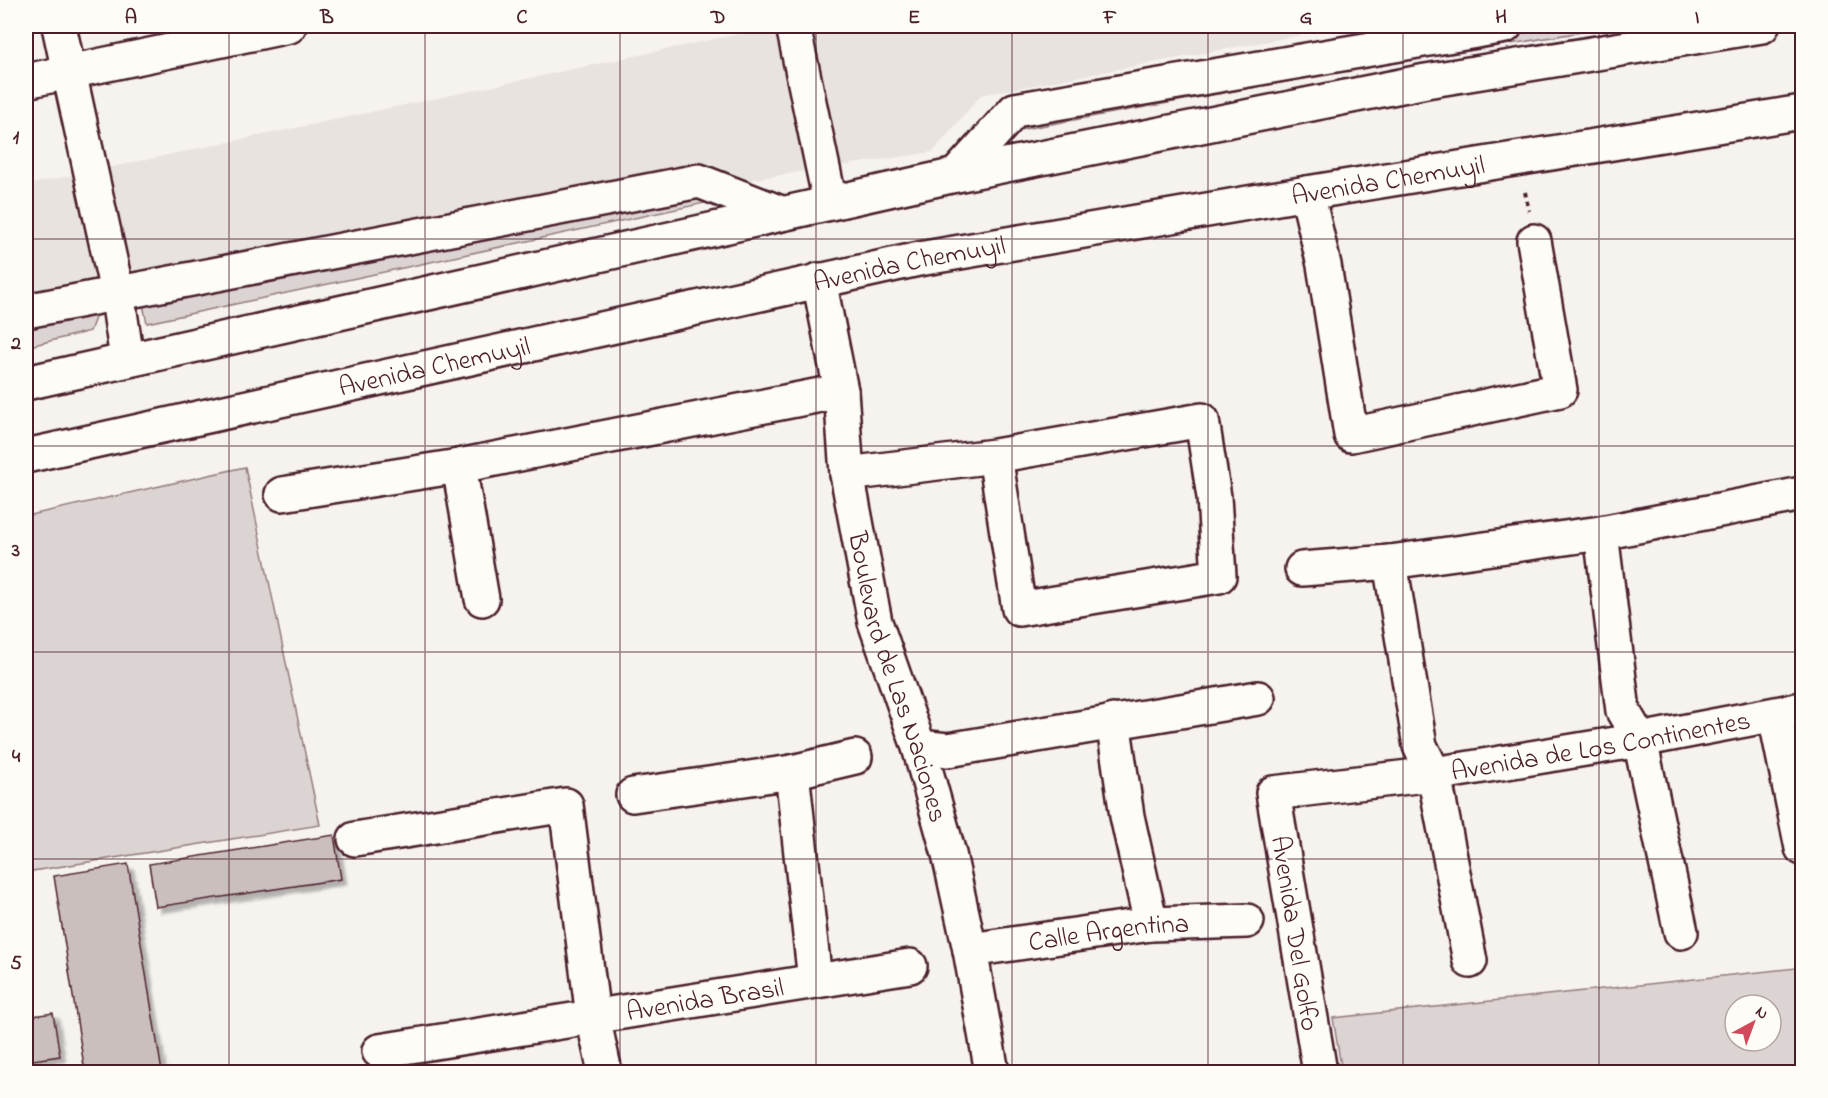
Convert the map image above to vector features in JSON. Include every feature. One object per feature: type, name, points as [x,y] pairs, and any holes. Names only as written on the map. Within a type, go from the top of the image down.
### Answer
[{"type":"street","points":[[59,26],[117,292],[127,359]]},
{"type":"street","points":[[26,81],[290,26]]},
{"type":"street","points":[[793,26],[830,202]]},
{"type":"street","points":[[956,175],[1015,110],[1421,32],[1505,26]]},
{"type":"street","points":[[26,383],[956,175],[1426,81],[1761,26]]},
{"type":"street","points":[[1421,32],[1426,81]]},
{"type":"street","name":"Avenida Chemuyil","points":[[26,456],[919,259],[1803,112]]},
{"type":"street","points":[[26,311],[699,182],[781,213]]},
{"type":"street","points":[[1307,193],[1324,265],[1351,435],[1560,390],[1534,241]]},
{"type":"street","name":"Boulevard de Las Naciones","points":[[819,280],[841,391],[847,474],[875,622],[920,747],[949,855],[970,950],[992,1072]]},
{"type":"street","points":[[282,494],[459,466],[841,391]]},
{"type":"street","points":[[847,474],[994,456],[1202,420],[1214,498],[1219,576],[1019,609],[994,456]]},
{"type":"street","points":[[459,466],[482,599]]},
{"type":"street","points":[[1302,569],[1390,562],[1601,533],[1803,494]]},
{"type":"street","points":[[1601,533],[1623,711],[1640,740],[1681,932]]},
{"type":"street","points":[[1390,562],[1420,746],[1434,774]]},
{"type":"street","points":[[920,747],[948,750],[1258,698]]},
{"type":"street","name":"Avenida de Los Continentes","points":[[1273,794],[1434,774],[1640,740],[1789,712],[1803,848]]},
{"type":"street","points":[[1113,721],[1127,816],[1151,924]]},
{"type":"street","points":[[633,795],[792,772],[855,757]]},
{"type":"street","name":"Avenida Brasil","points":[[792,772],[815,981]]},
{"type":"street","name":"Avenida de Los Continentes","points":[[1434,774],[1470,961]]},
{"type":"street","name":"Avenida Del Golfo","points":[[1273,794],[1320,1072]]},
{"type":"street","points":[[355,839],[566,805],[593,1017],[605,1072]]},
{"type":"street","name":"Calle Argentina","points":[[970,950],[1151,924],[1246,921]]},
{"type":"street","name":"Avenida Brasil","points":[[379,1051],[910,966]]},
{"type":"path","points":[[1519,158],[1534,241]]},
{"type":"shaded area","points":[[776,26],[1349,26],[981,95],[933,152],[736,182],[693,169],[26,293],[26,185]]},
{"type":"shaded area","points":[[1576,26],[1617,26],[1451,54],[1446,49],[1449,43]]},
{"type":"shaded area","points":[[1398,57],[1396,62],[1007,132],[1018,122]]},
{"type":"shaded area","points":[[708,197],[714,201],[147,323],[143,305]]},
{"type":"shaded area","points":[[86,311],[95,318],[90,331],[26,347],[26,324]]},
{"type":"shaded area","points":[[245,467],[320,825],[26,872],[26,516]]},
{"type":"shaded area","points":[[1796,968],[1802,1014],[1802,1072],[1342,1072],[1333,1018]]},
{"type":"building","points":[[334,835],[341,879],[156,907],[149,864]]},
{"type":"building","points":[[128,864],[162,1072],[85,1072],[54,876]]},
{"type":"building","points":[[53,1013],[60,1056],[26,1061],[26,1017]]}]
